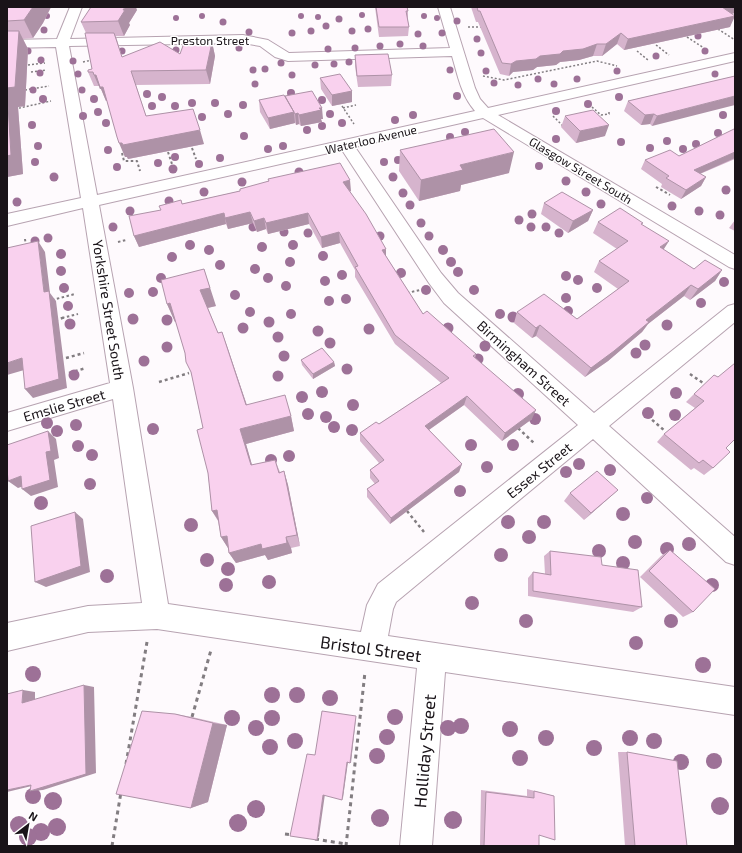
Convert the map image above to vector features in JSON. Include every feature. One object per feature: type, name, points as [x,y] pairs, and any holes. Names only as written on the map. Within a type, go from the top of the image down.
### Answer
[{"type":"street","points":[[62,43],[76,7]]},
{"type":"street","name":"Glasgow Street South","points":[[444,7],[457,52],[474,101],[485,113],[735,263]]},
{"type":"street","name":"Preston Street","points":[[7,44],[243,39],[264,43],[280,54],[298,58],[457,52]]},
{"type":"street","name":"Yorkshire Street South","points":[[62,43],[91,202],[122,388],[157,616]]},
{"type":"street","name":"Waterloo Avenue","points":[[7,220],[735,57]]},
{"type":"street","name":"Birmingham Street","points":[[346,144],[435,278],[451,298],[735,553]]},
{"type":"street","name":"Essex Street","points":[[369,660],[380,605],[387,593],[735,311]]},
{"type":"street","name":"Emslie Street","points":[[7,422],[122,388]]},
{"type":"street","name":"Bristol Street","points":[[7,637],[88,619],[157,616],[369,660],[432,656],[735,701]]},
{"type":"street","name":"Holliday Street","points":[[416,846],[432,656]]},
{"type":"path","points":[[464,28],[486,27]]},
{"type":"path","points":[[718,29],[735,40]]},
{"type":"path","points":[[687,37],[704,48]]},
{"type":"path","points":[[656,45],[670,55]]},
{"type":"path","points":[[636,51],[648,60]]},
{"type":"path","points":[[594,56],[597,61]]},
{"type":"path","points":[[584,58],[586,63]]},
{"type":"path","points":[[81,62],[92,60]]},
{"type":"path","points":[[481,76],[504,80],[597,61],[618,67]]},
{"type":"path","points":[[28,65],[45,63]]},
{"type":"path","points":[[82,66],[93,63]]},
{"type":"path","points":[[561,63],[563,68]]},
{"type":"path","points":[[549,66],[552,70]]},
{"type":"path","points":[[538,68],[540,73]]},
{"type":"path","points":[[31,72],[46,70]]},
{"type":"path","points":[[526,70],[528,75]]},
{"type":"path","points":[[514,73],[516,78]]},
{"type":"path","points":[[503,75],[504,80]]},
{"type":"path","points":[[25,90],[48,86]]},
{"type":"path","points":[[14,109],[51,101]]},
{"type":"path","points":[[354,124],[343,107],[356,105]]},
{"type":"path","points":[[592,107],[601,115],[609,114],[609,111]]},
{"type":"path","points":[[553,116],[562,125],[568,123]]},
{"type":"path","points":[[192,148],[196,159]]},
{"type":"path","points":[[168,152],[172,164]]},
{"type":"path","points":[[122,153],[124,161],[136,162],[140,171]]},
{"type":"path","points":[[656,187],[670,195]]},
{"type":"path","points":[[25,239],[27,253]]},
{"type":"path","points":[[407,293],[423,289]]},
{"type":"path","points":[[49,300],[75,294]]},
{"type":"path","points":[[54,320],[78,314]]},
{"type":"path","points":[[66,358],[84,353]]},
{"type":"path","points":[[69,373],[86,368]]},
{"type":"path","points":[[687,372],[703,383]]},
{"type":"path","points":[[159,382],[189,373]]},
{"type":"path","points":[[641,411],[665,431]]},
{"type":"path","points":[[518,428],[536,445]]},
{"type":"path","points":[[407,511],[425,533]]},
{"type":"path","points":[[125,768],[147,642]]},
{"type":"path","points":[[192,717],[211,650]]},
{"type":"path","points":[[308,838],[346,845],[369,660]]},
{"type":"path","points":[[112,846],[122,783]]},
{"type":"path","points":[[285,834],[300,837]]},
{"type":"building","points":[[7,7],[33,7],[24,20],[7,21]]},
{"type":"building","points":[[91,7],[125,7],[123,10],[125,10],[118,21],[81,22]]},
{"type":"building","points":[[376,7],[407,7],[408,11],[406,11],[409,27],[379,27]]},
{"type":"building","points":[[477,7],[722,7],[735,16],[628,39],[621,33],[606,44],[597,44],[583,49],[563,51],[560,54],[540,56],[536,59],[516,61],[511,64],[502,63]]},
{"type":"building","points":[[7,31],[19,31],[15,87],[7,88]]},
{"type":"building","points":[[85,33],[114,33],[122,57],[160,42],[180,54],[184,43],[212,42],[206,70],[131,71],[146,116],[193,109],[200,130],[123,145],[122,143],[119,143],[103,87],[100,87],[96,75],[94,75],[93,72],[88,72],[88,70],[92,69]]},
{"type":"building","points":[[388,54],[392,75],[357,76],[355,55]]},
{"type":"building","points":[[340,74],[352,91],[332,95],[320,78]]},
{"type":"building","points":[[735,76],[735,96],[657,116],[654,114],[645,115],[628,101]]},
{"type":"building","points":[[7,88],[11,155],[7,156]]},
{"type":"building","points":[[312,91],[322,108],[319,108],[321,110],[299,115],[298,113],[295,114],[285,96]]},
{"type":"building","points":[[284,95],[294,112],[268,118],[259,100]]},
{"type":"building","points":[[593,110],[609,125],[580,131],[565,116]]},
{"type":"building","points":[[494,129],[514,152],[460,165],[463,170],[421,180],[400,150]]},
{"type":"building","points":[[734,129],[735,152],[694,170],[706,177],[686,190],[666,178],[669,176],[645,160],[670,150],[679,156]]},
{"type":"building","points":[[340,163],[350,180],[343,182],[366,214],[386,249],[382,250],[423,314],[427,311],[476,354],[473,356],[536,410],[505,433],[467,396],[425,426],[462,464],[391,518],[367,489],[379,481],[370,470],[384,460],[360,433],[376,422],[379,424],[449,378],[395,335],[355,267],[358,266],[339,232],[321,237],[308,213],[266,223],[264,218],[254,221],[250,212],[225,218],[224,213],[134,236],[129,216],[161,210],[159,206],[181,200],[182,204],[240,191],[240,189],[269,181],[268,179]]},
{"type":"building","points":[[562,192],[593,210],[573,221],[544,203]]},
{"type":"building","points":[[620,208],[643,223],[641,224],[669,241],[660,247],[694,269],[705,260],[722,270],[698,289],[691,285],[646,320],[649,322],[591,368],[540,325],[536,328],[517,312],[544,294],[577,319],[629,281],[599,261],[628,241],[598,222]]},
{"type":"building","points":[[38,241],[44,292],[49,291],[59,379],[25,389],[22,358],[7,363],[7,248]]},
{"type":"building","points":[[204,269],[210,288],[200,290],[218,333],[222,332],[246,405],[285,395],[291,416],[240,429],[251,465],[275,460],[279,473],[284,471],[297,535],[286,537],[287,543],[262,549],[261,544],[229,553],[227,536],[221,537],[217,510],[212,511],[208,473],[197,430],[203,428],[191,372],[186,362],[185,353],[170,303],[167,304],[161,280]]},
{"type":"building","points":[[322,348],[334,362],[313,374],[301,360]]},
{"type":"building","points":[[735,363],[735,439],[726,448],[730,452],[713,468],[703,460],[699,463],[664,434],[704,401],[694,394],[714,375],[718,377]]},
{"type":"building","points":[[48,431],[51,451],[46,452],[50,480],[22,489],[21,476],[8,481],[7,445]]},
{"type":"building","points":[[597,471],[618,490],[591,513],[570,493]]},
{"type":"building","points":[[75,512],[81,566],[35,582],[31,526]]},
{"type":"building","points":[[670,550],[715,589],[693,612],[649,571]]},
{"type":"building","points":[[550,551],[601,557],[602,565],[638,570],[642,607],[533,591],[533,572],[551,575]]},
{"type":"building","points":[[84,685],[86,774],[30,791],[31,785],[7,790],[7,694],[23,690],[22,703]]},
{"type":"building","points":[[142,711],[175,714],[213,723],[191,808],[116,794]]},
{"type":"building","points":[[322,711],[356,716],[350,763],[347,762],[342,800],[323,795],[317,840],[290,836],[307,754],[315,755]]},
{"type":"building","points":[[627,752],[677,761],[687,846],[635,846]]},
{"type":"building","points":[[534,791],[554,796],[555,840],[539,835],[539,846],[484,846],[486,792],[534,798]]}]
